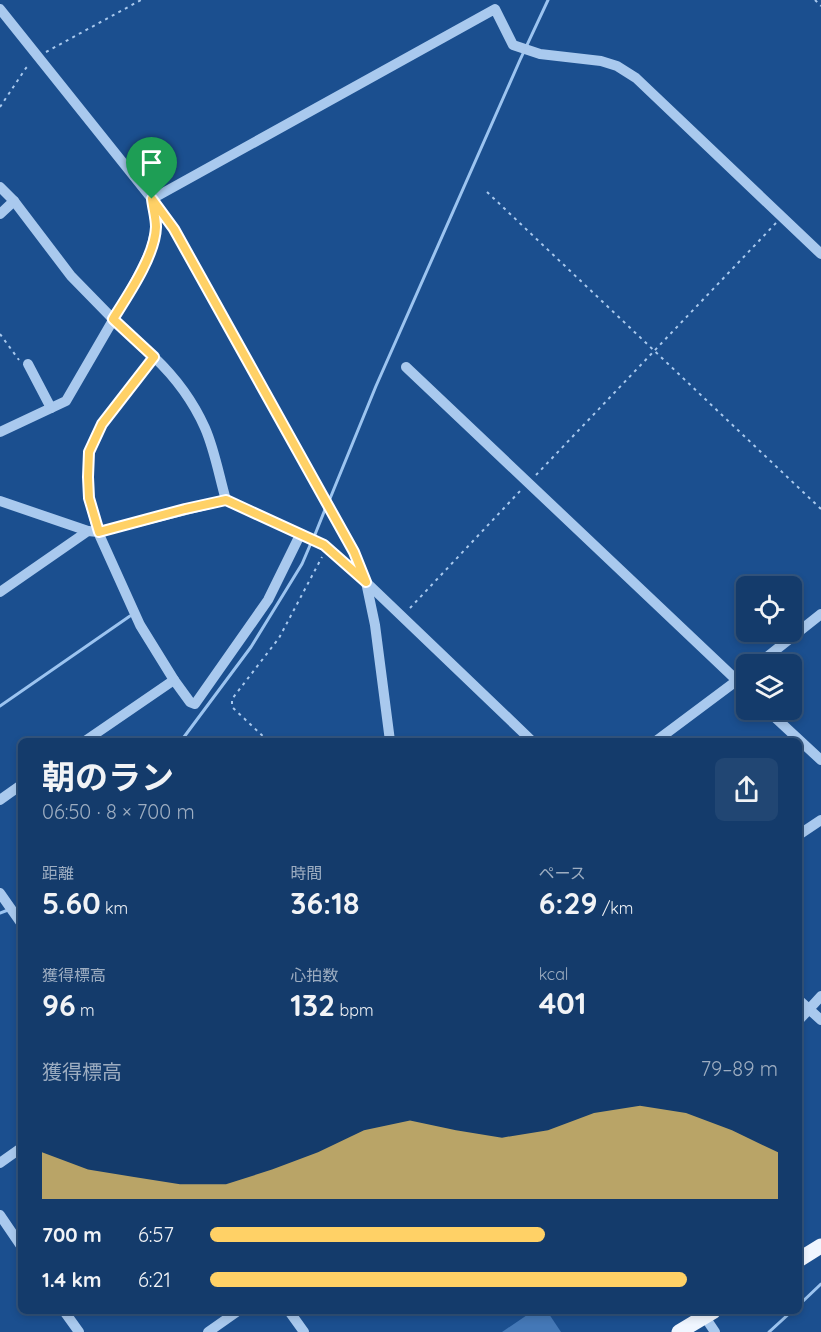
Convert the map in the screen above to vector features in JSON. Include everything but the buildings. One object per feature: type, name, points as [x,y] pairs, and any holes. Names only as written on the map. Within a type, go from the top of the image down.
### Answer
[{"type":"main road","points":[[802,1258],[821,1246]]},
{"type":"main road","points":[[679,1332],[705,1314]]},
{"type":"street","points":[[0,9],[174,229],[354,552],[366,582],[375,626],[390,738]]},
{"type":"street","points":[[152,199],[495,9],[513,45],[540,54],[601,61],[617,66],[636,78],[821,254]]},
{"type":"street","points":[[0,187],[14,201],[71,276],[169,371],[186,394],[205,428],[226,500]]},
{"type":"street","points":[[0,432],[66,401],[134,284],[151,250],[156,227],[152,199]]},
{"type":"street","points":[[0,214],[14,201]]},
{"type":"street","points":[[154,357],[102,424],[89,452],[89,498],[93,531],[140,625],[190,702],[195,704],[268,600],[300,535]]},
{"type":"street","points":[[28,364],[51,408]]},
{"type":"street","points":[[406,367],[736,680]]},
{"type":"street","points":[[0,592],[93,531],[226,500],[325,546],[366,582],[529,738]]},
{"type":"street","points":[[0,501],[93,531]]},
{"type":"street","points":[[771,654],[821,614]]},
{"type":"street","points":[[89,738],[174,680]]},
{"type":"street","points":[[660,738],[736,682]]},
{"type":"street","points":[[778,720],[797,738]]},
{"type":"street","points":[[802,742],[821,760]]},
{"type":"street","points":[[0,800],[18,787]]},
{"type":"street","points":[[802,833],[821,820]]},
{"type":"street","points":[[0,893],[18,920]]},
{"type":"street","points":[[821,996],[804,1005],[821,1020]]},
{"type":"street","points":[[0,1162],[18,1150]]},
{"type":"street","points":[[0,1215],[18,1242]]},
{"type":"street","points":[[66,1314],[79,1332]]},
{"type":"street","points":[[208,1332],[234,1314]]},
{"type":"street","points":[[292,1314],[304,1332]]},
{"type":"street","points":[[706,1314],[715,1332]]},
{"type":"path","points":[[0,107],[26,68],[38,57],[141,0]]},
{"type":"path","points":[[814,0],[821,6]]},
{"type":"path","points":[[487,192],[821,509]]},
{"type":"path","points":[[402,616],[782,216]]},
{"type":"path","points":[[0,334],[22,364],[28,364]]},
{"type":"path","points":[[265,738],[232,707],[232,699],[279,638],[325,546]]},
{"type":"waterway","points":[[329,501],[376,386],[548,0]]},
{"type":"waterway","points":[[314,537],[326,507]]},
{"type":"waterway","points":[[183,738],[251,647],[302,564],[311,543]]},
{"type":"waterway","points":[[0,706],[130,616]]},
{"type":"waterway","points":[[0,913],[8,910]]},
{"type":"waterway","points":[[802,1302],[821,1284]]},
{"type":"waterway","points":[[769,1332],[789,1314]]},
{"type":"route","points":[[152,199],[174,229],[354,552],[366,582],[324,545],[226,500],[99,532],[89,498],[89,452],[102,424],[154,357],[113,319],[151,250],[156,227],[152,199]]}]
